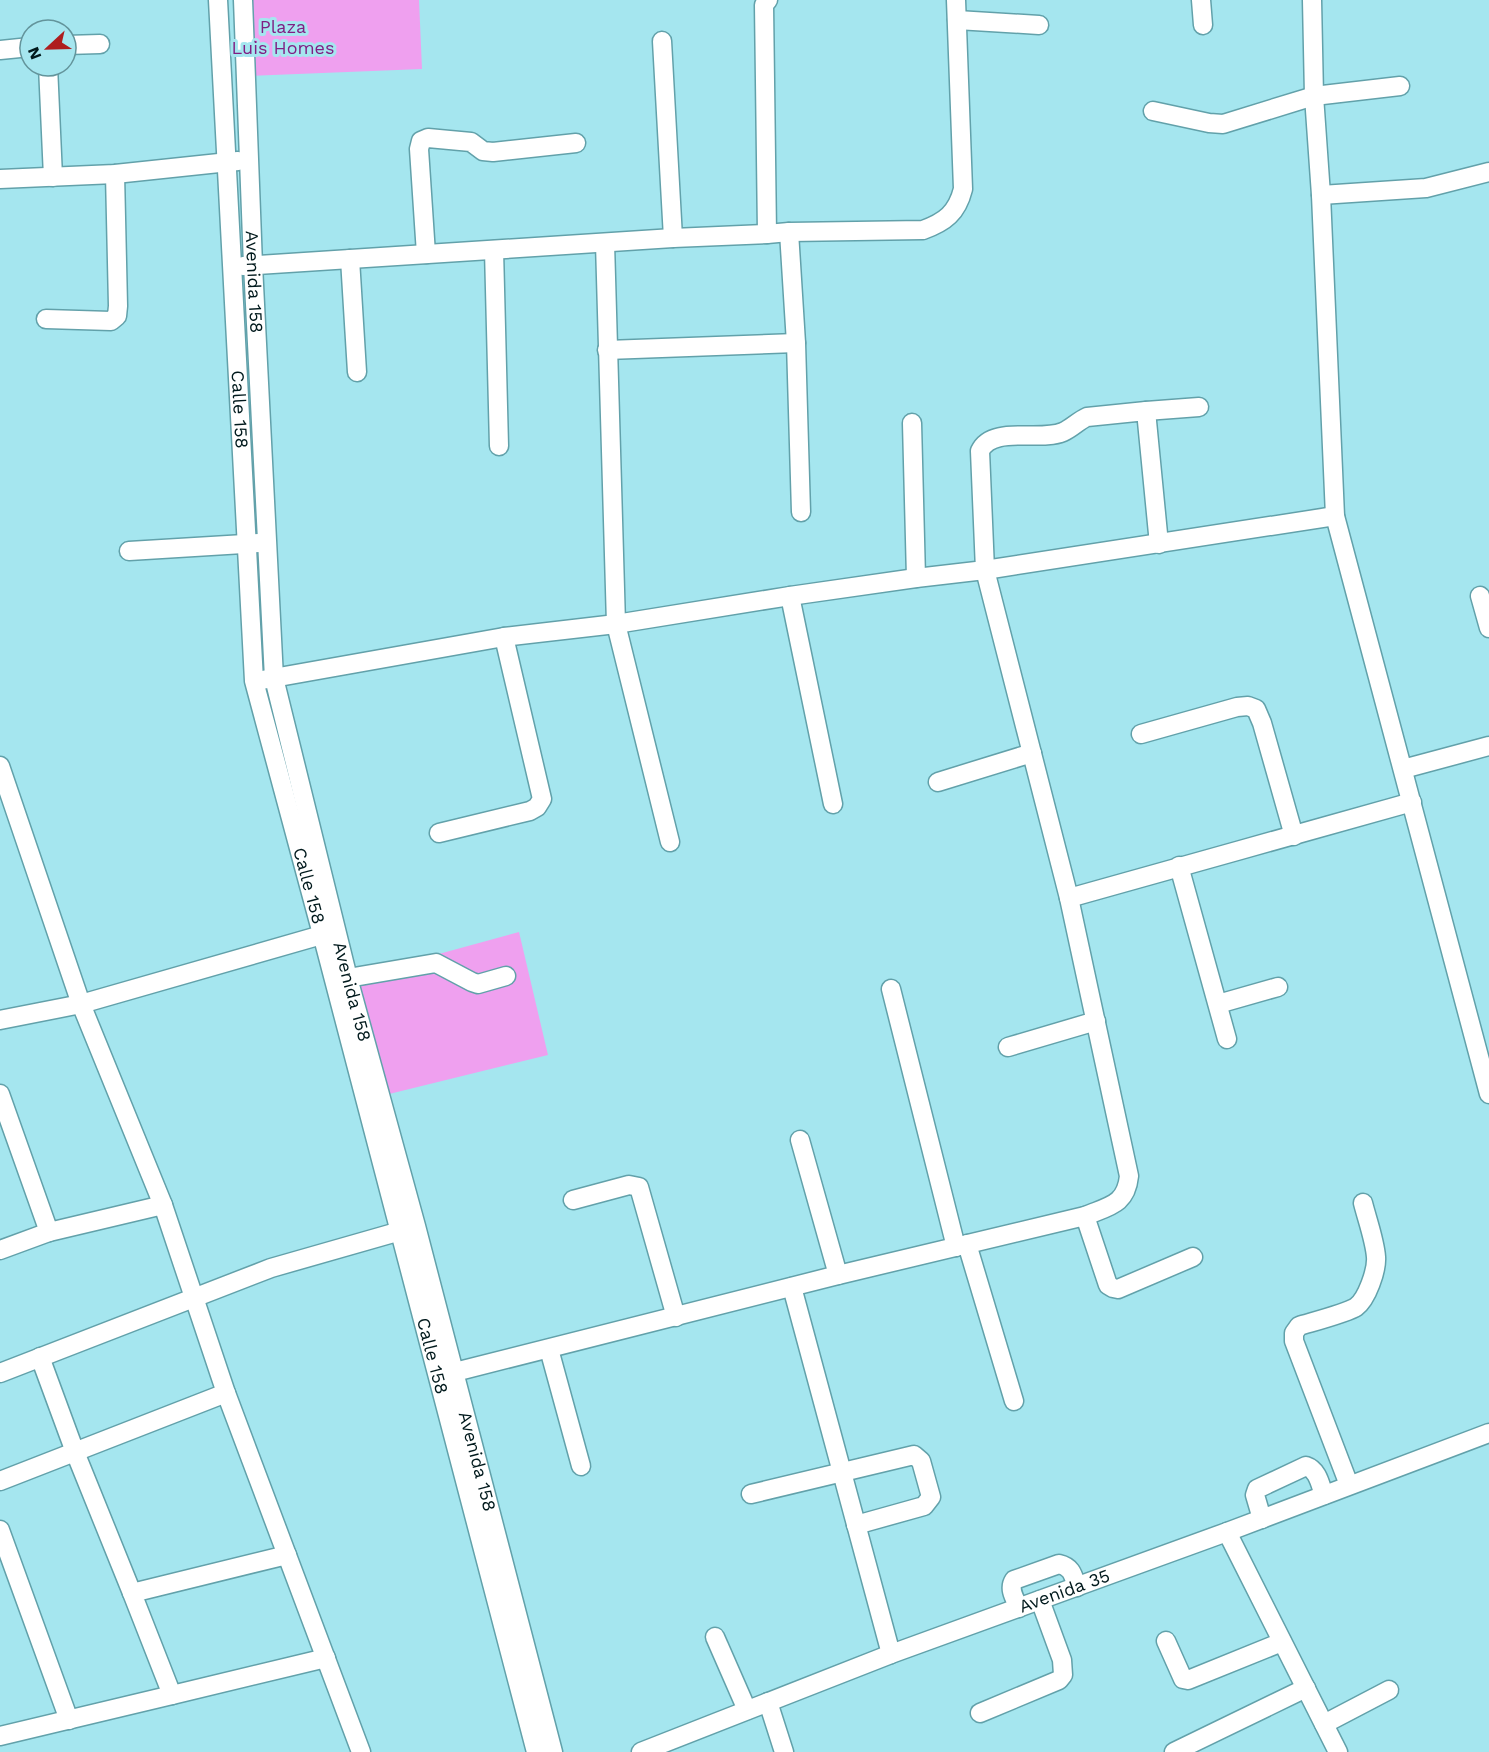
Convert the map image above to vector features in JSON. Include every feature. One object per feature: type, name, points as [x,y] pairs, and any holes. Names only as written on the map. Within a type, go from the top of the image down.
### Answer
[{"type":"street","name":"Calle 158","points":[[218,0],[254,681],[329,933],[408,1229]]},
{"type":"street","name":"Avenida 158","points":[[243,0],[253,265],[274,678],[329,933],[348,978],[408,1229],[508,1613],[553,1752]]},
{"type":"street","points":[[766,234],[764,5],[768,0]]},
{"type":"street","points":[[232,266],[673,238],[789,232],[923,230],[940,224],[960,202],[963,189],[956,0]]},
{"type":"street","points":[[1201,0],[1203,25]]},
{"type":"street","points":[[1312,0],[1314,96],[1321,195],[1335,516],[1489,1094]]},
{"type":"street","points":[[957,20],[1039,25]]},
{"type":"street","points":[[662,41],[673,238]]},
{"type":"street","points":[[78,45],[100,44]]},
{"type":"street","points":[[0,50],[18,48]]},
{"type":"street","points":[[49,78],[53,177]]},
{"type":"street","points":[[1153,111],[1222,124],[1314,96],[1400,86]]},
{"type":"street","points":[[426,254],[419,149],[421,141],[428,138],[471,142],[483,151],[493,152],[576,143]]},
{"type":"street","points":[[0,179],[115,174],[249,160]]},
{"type":"street","points":[[1321,195],[1426,188],[1489,172]]},
{"type":"street","points":[[46,319],[111,321],[117,316],[115,174]]},
{"type":"street","points":[[789,232],[796,343],[801,512]]},
{"type":"street","points":[[605,243],[616,624],[670,842]]},
{"type":"street","points":[[494,250],[499,446]]},
{"type":"street","points":[[350,259],[357,372]]},
{"type":"street","points":[[607,350],[796,343]]},
{"type":"street","points":[[445,1375],[838,1275],[1085,1216],[1118,1202],[1125,1194],[1129,1176],[1069,898],[985,570],[980,451],[983,445],[997,437],[1063,432],[1087,417],[1199,407]]},
{"type":"street","points":[[1146,411],[1159,544]]},
{"type":"street","points":[[912,423],[916,578]]},
{"type":"street","points":[[254,681],[504,637],[616,624],[790,596],[985,570],[1335,516]]},
{"type":"street","points":[[129,551],[267,543]]},
{"type":"street","points":[[790,596],[833,804]]},
{"type":"street","points":[[1480,596],[1489,628]]},
{"type":"street","points":[[439,833],[530,811],[537,807],[542,799],[504,637]]},
{"type":"street","points":[[1141,734],[1237,707],[1248,706],[1256,709],[1294,836]]},
{"type":"street","points":[[1403,769],[1489,746]]},
{"type":"street","points":[[938,782],[1032,753]]},
{"type":"street","points":[[0,766],[6,803],[81,1004],[163,1205],[226,1393],[361,1752]]},
{"type":"street","points":[[1069,898],[1412,802]]},
{"type":"street","points":[[1179,866],[1227,1039]]},
{"type":"street","points":[[0,1020],[81,1004],[329,933]]},
{"type":"street","points":[[348,978],[436,963],[478,984],[506,976]]},
{"type":"street","points":[[1218,1004],[1278,987]]},
{"type":"street","points":[[891,989],[961,1246],[1014,1401]]},
{"type":"street","points":[[1008,1047],[1096,1021]]},
{"type":"street","points":[[0,1094],[49,1232]]},
{"type":"street","points":[[800,1140],[838,1275]]},
{"type":"street","points":[[573,1200],[629,1185],[639,1187],[676,1317]]},
{"type":"street","points":[[1349,1485],[1294,1341],[1294,1333],[1299,1326],[1354,1308],[1363,1300],[1374,1272],[1376,1258],[1363,1203]]},
{"type":"street","points":[[0,1250],[49,1232],[163,1205]]},
{"type":"street","points":[[1085,1216],[1108,1285],[1113,1288],[1118,1289],[1193,1257]]},
{"type":"street","points":[[0,1373],[271,1268],[408,1229]]},
{"type":"street","points":[[792,1287],[891,1654]]},
{"type":"street","points":[[549,1349],[582,1466]]},
{"type":"street","points":[[40,1357],[75,1452],[172,1695]]},
{"type":"street","points":[[0,1481],[226,1393]]},
{"type":"street","name":"Avenida 35","points":[[641,1752],[891,1654],[1227,1532],[1489,1433]]},
{"type":"street","points":[[751,1494],[914,1455],[921,1461],[931,1497],[924,1506],[856,1524]]},
{"type":"street","points":[[1262,1519],[1255,1495],[1257,1489],[1306,1466],[1312,1468],[1317,1474],[1324,1495]]},
{"type":"street","points":[[0,1530],[69,1720]]},
{"type":"street","points":[[1227,1532],[1338,1752]]},
{"type":"street","points":[[132,1593],[287,1555]]},
{"type":"street","points":[[1019,1608],[1011,1590],[1014,1580],[1059,1564],[1071,1570],[1077,1587]]},
{"type":"street","points":[[980,1713],[1059,1680],[1063,1675],[1062,1660],[1040,1600]]},
{"type":"street","points":[[508,1613],[536,1752]]},
{"type":"street","points":[[715,1637],[747,1710]]},
{"type":"street","points":[[1166,1641],[1183,1679],[1188,1680],[1282,1642]]},
{"type":"street","points":[[0,1737],[326,1658]]},
{"type":"street","points":[[1174,1752],[1306,1688]]},
{"type":"street","points":[[1324,1724],[1389,1690]]},
{"type":"street","points":[[768,1702],[784,1752]]},
{"type":"green space","name":"Plaza Luis Homes","points":[[243,0],[419,0],[422,69],[246,76]]},
{"type":"green space","points":[[519,932],[548,1055],[381,1096],[351,978]]}]
